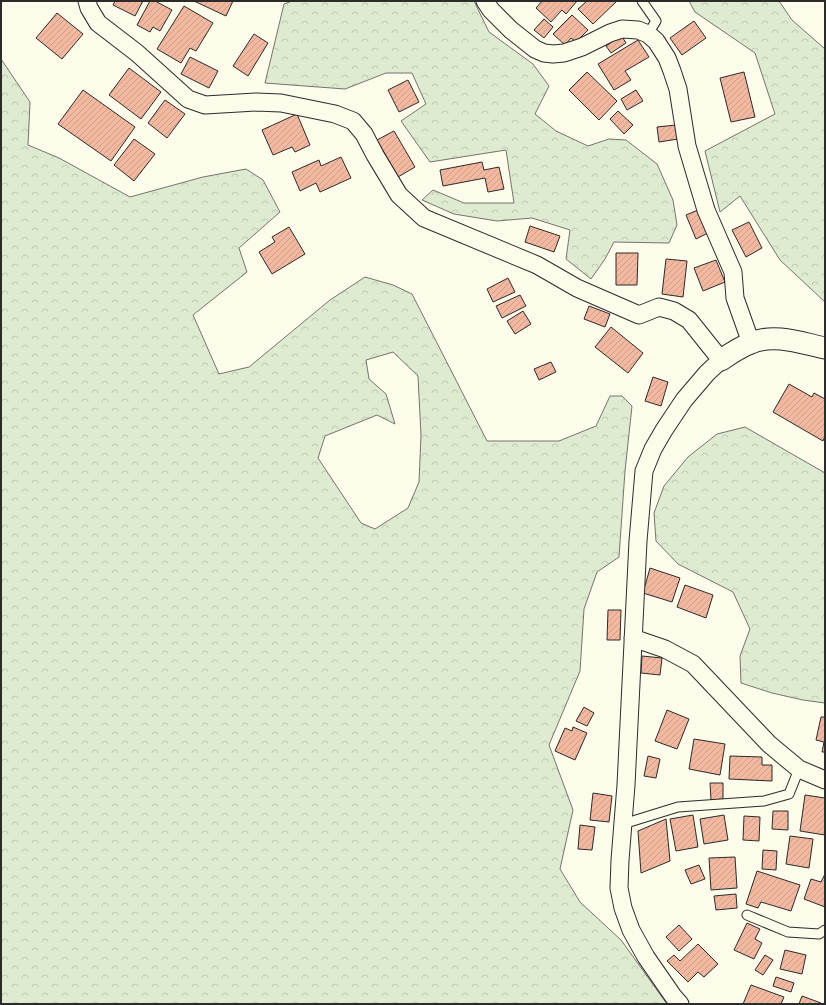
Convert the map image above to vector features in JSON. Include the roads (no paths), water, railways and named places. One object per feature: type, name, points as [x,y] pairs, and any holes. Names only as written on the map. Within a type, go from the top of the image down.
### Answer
[{"type":"street","points":[[87,1],[89,8],[98,24],[138,53],[188,99],[205,105],[256,102],[281,103],[335,114],[353,122],[364,134],[398,195],[424,218],[538,265],[577,288],[639,315],[659,307],[674,311],[689,320],[721,360]]},
{"type":"street","points":[[485,1],[491,10],[512,30],[535,49],[544,53],[564,53],[582,47],[610,33],[622,29],[638,30],[648,34],[656,41],[667,58],[678,89],[687,146],[706,210],[733,272],[735,298],[751,343]]},
{"type":"street","points":[[680,1004],[646,957],[631,930],[623,908],[619,888],[626,785],[638,541],[644,471],[653,449],[684,400],[706,373],[721,360],[751,343],[768,339],[787,339],[825,348]]},
{"type":"street","points":[[633,638],[665,649],[693,664],[769,744],[799,769],[825,780]]},
{"type":"lane","points":[[642,1],[656,20],[648,34]]},
{"type":"lane","points":[[623,824],[678,807],[764,801],[789,794],[799,769]]},
{"type":"lane","points":[[747,915],[788,932],[819,934],[825,930]]}]
